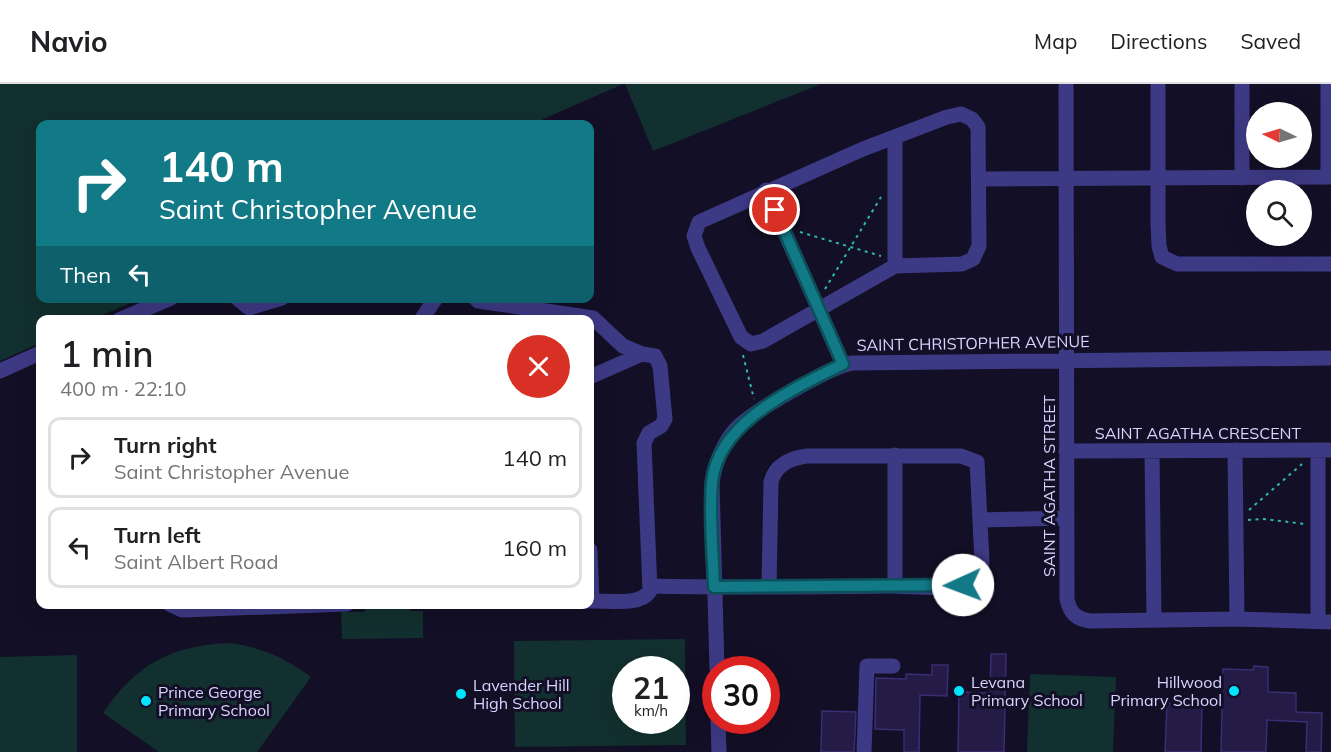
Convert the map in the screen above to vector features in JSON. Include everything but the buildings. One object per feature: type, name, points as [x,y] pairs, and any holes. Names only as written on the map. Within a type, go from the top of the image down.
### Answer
[{"type":"street","name":"SAINT AGATHA STREET","points":[[1066,84],[1067,599],[1071,612],[1081,620],[1154,620]]},
{"type":"street","points":[[1158,84],[1159,246],[1162,257],[1170,263],[1331,264]]},
{"type":"street","points":[[1242,84],[1242,178]]},
{"type":"street","points":[[979,179],[1329,177],[1328,84]]},
{"type":"street","points":[[961,114],[972,119],[978,127],[979,246],[973,259],[963,264],[895,263],[818,303],[757,343],[751,344],[741,337],[698,248],[694,236],[695,228],[707,216],[895,137],[961,114]]},
{"type":"street","points":[[895,137],[895,263]]},
{"type":"street","points":[[766,190],[818,303],[843,364]]},
{"type":"street","points":[[131,315],[159,303]]},
{"type":"street","points":[[243,303],[249,308],[266,303]]},
{"type":"street","points":[[492,303],[573,315]]},
{"type":"street","points":[[594,319],[623,346],[642,354],[651,354],[658,361],[665,419],[661,426],[649,433],[644,443],[650,586],[648,594],[641,600],[594,601]]},
{"type":"street","points":[[594,375],[642,354]]},
{"type":"street","points":[[0,371],[36,355]]},
{"type":"street","name":"SAINT CHRISTOPHER AVENUE","points":[[717,656],[714,473],[735,430],[760,412],[843,364],[1067,359],[1331,358]]},
{"type":"street","points":[[1235,450],[1237,619]]},
{"type":"street","points":[[1152,451],[1154,620],[1324,621],[1318,525],[1324,450]]},
{"type":"street","name":"SAINT AGATHA CRESCENT","points":[[1066,451],[1324,450]]},
{"type":"street","points":[[895,455],[895,586]]},
{"type":"street","points":[[650,586],[714,587],[769,587],[895,586],[975,583],[980,574],[982,561],[979,467],[974,459],[961,456],[798,457],[776,471],[770,494],[769,587]]},
{"type":"street","points":[[981,520],[1067,518]]},
{"type":"street","points":[[179,609],[206,609]]},
{"type":"street","points":[[864,752],[867,666],[893,666]]},
{"type":"street","points":[[718,734],[719,752]]},
{"type":"path","points":[[818,303],[889,184],[895,182]]},
{"type":"path","points":[[783,228],[852,247],[895,263]]},
{"type":"path","points":[[741,337],[746,367],[760,412]]},
{"type":"path","points":[[1236,521],[1324,450]]},
{"type":"path","points":[[1236,521],[1264,519],[1318,525]]},
{"type":"green space","points":[[0,84],[623,84],[541,120],[36,120],[36,303],[131,303],[102,315],[36,315],[36,345],[0,361]]},
{"type":"green space","points":[[625,84],[821,84],[653,151]]},
{"type":"green space","points":[[365,609],[423,611],[423,638],[342,639],[341,612],[365,612]]},
{"type":"green space","points":[[685,639],[685,656],[612,656],[612,734],[686,734],[686,745],[515,747],[514,641]]},
{"type":"green space","points":[[231,643],[273,654],[311,677],[257,752],[159,752],[103,713],[129,682],[157,660],[191,648]]},
{"type":"green space","points":[[77,655],[77,752],[0,752],[0,657]]},
{"type":"green space","points":[[1030,674],[1116,677],[1113,752],[1027,752]]},
{"type":"place","name":"Levana Primary School","points":[[959,691]]},
{"type":"place","name":"Hillwood Primary School","points":[[1234,691]]},
{"type":"place","name":"Lavender Hill High School","points":[[461,694]]},
{"type":"place","name":"Prince George Primary School","points":[[146,701]]},
{"type":"route","points":[[775,210],[834,339],[843,364],[743,422],[723,449],[712,482],[714,587],[963,585]]}]
